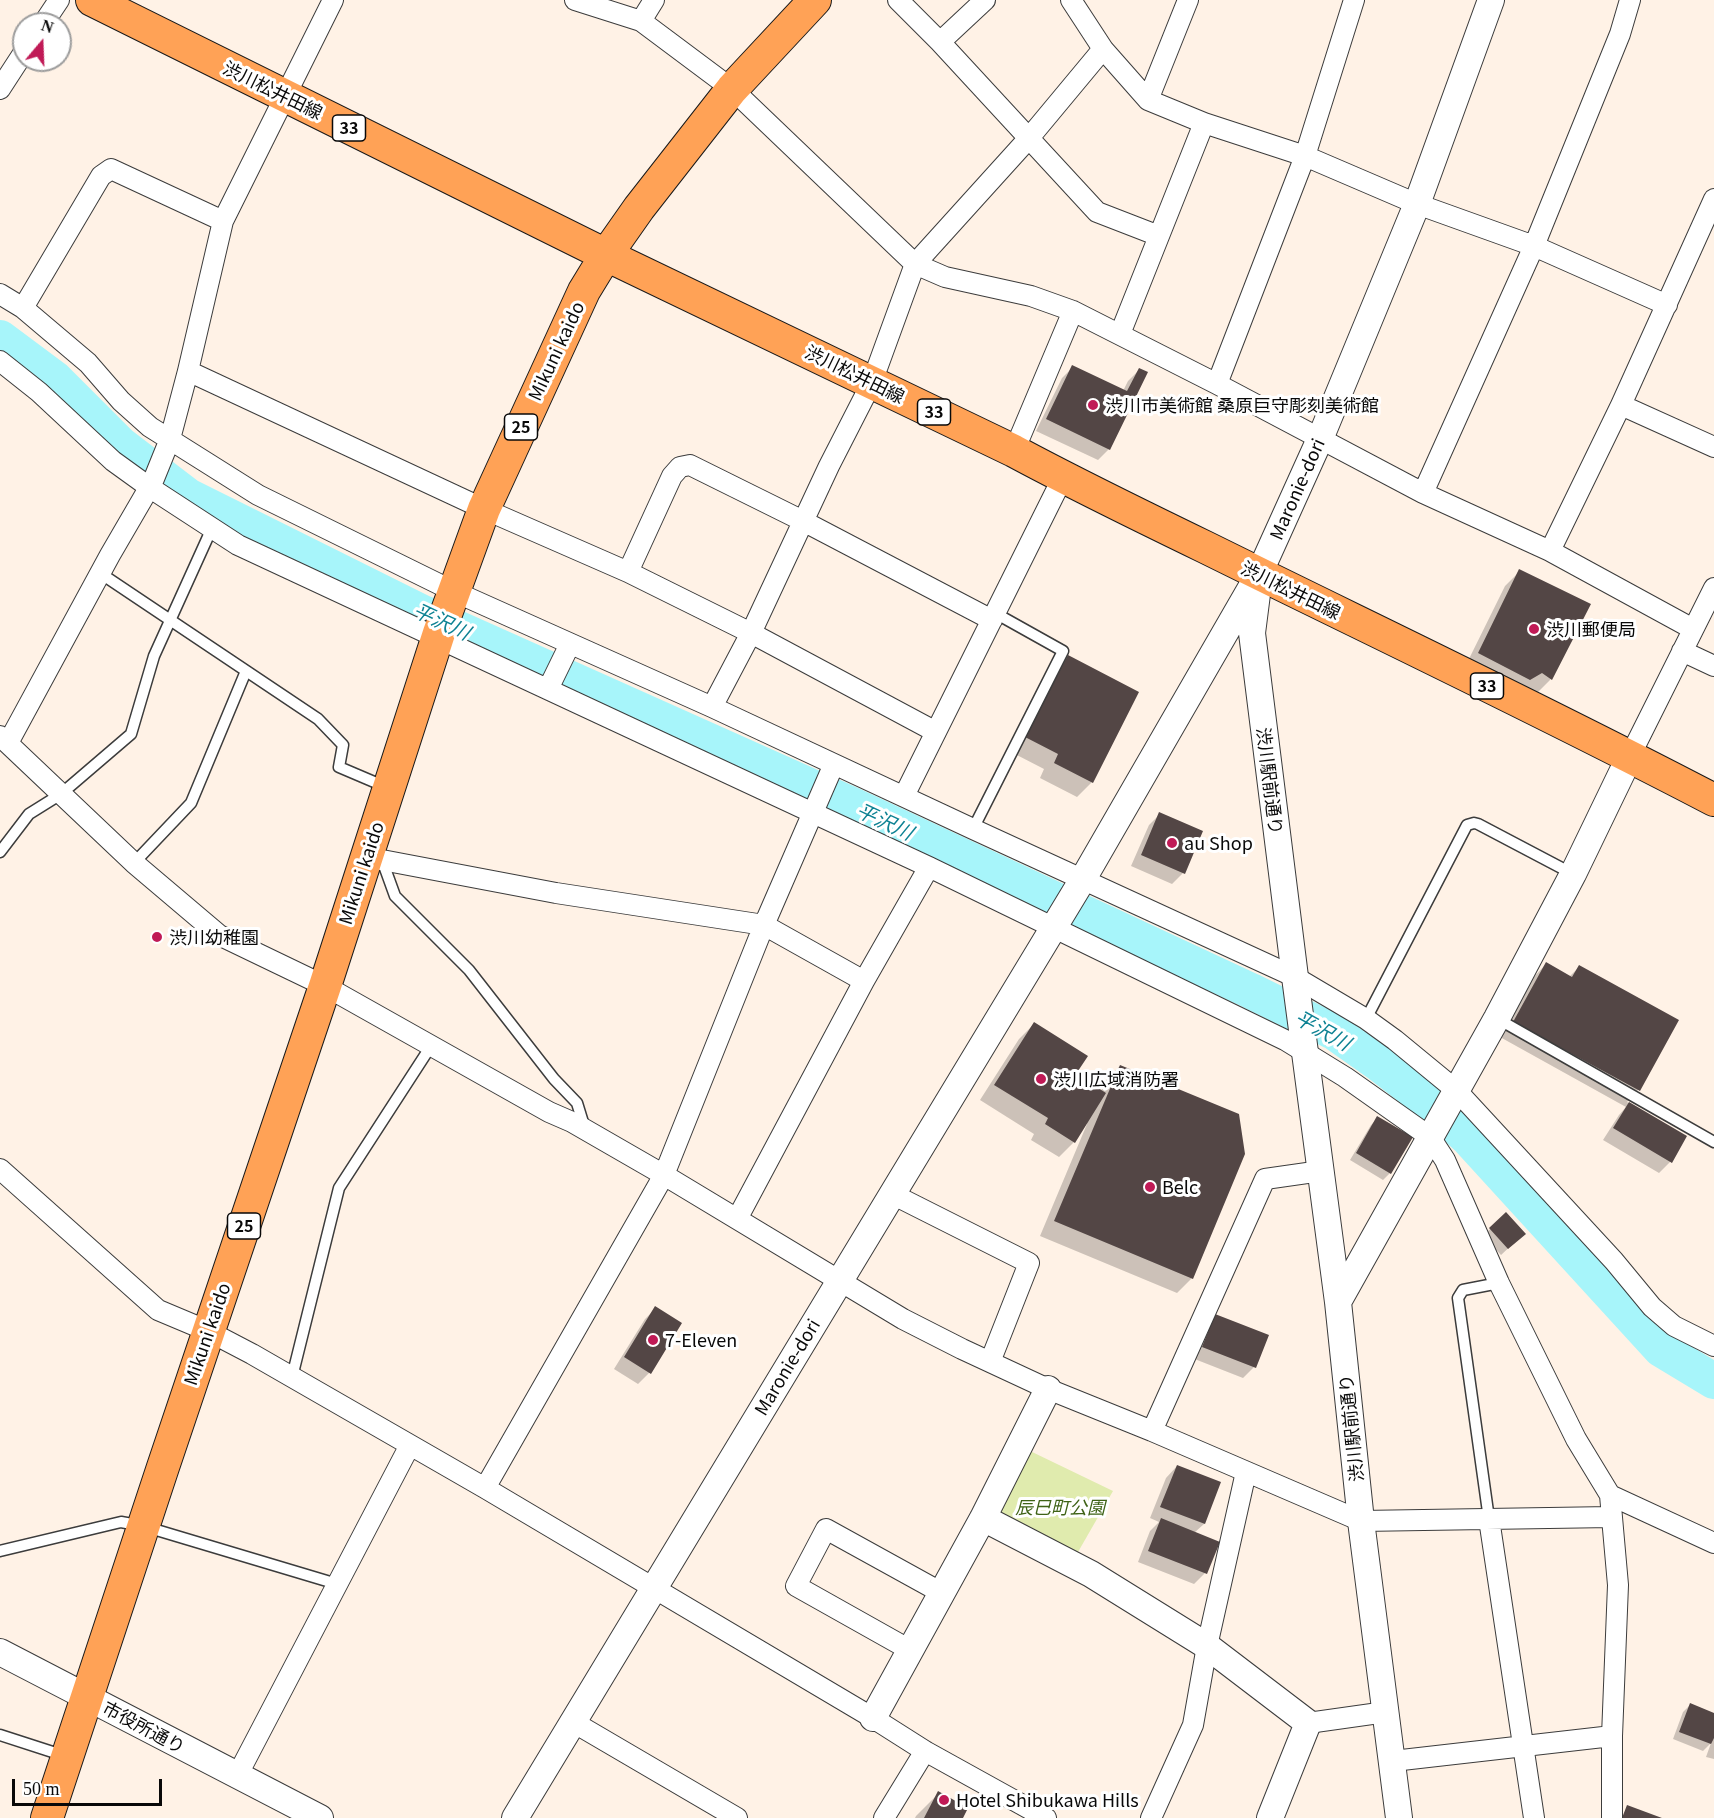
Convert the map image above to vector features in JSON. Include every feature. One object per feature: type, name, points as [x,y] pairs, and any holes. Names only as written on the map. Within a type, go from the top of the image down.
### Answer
[{"type":"main road","name":"渋川松井田線","points":[[92,0],[606,255],[1014,451],[1630,756],[1714,800]]},
{"type":"main road","name":"Mikuni kaido","points":[[47,1818],[324,987],[374,859],[388,789],[444,617],[484,509],[584,291],[606,255],[639,208],[732,89],[815,0]]},
{"type":"street","points":[[333,0],[223,220],[188,372],[168,445],[151,484],[4,739],[134,863],[219,935],[324,987],[549,1112],[585,1129],[903,1319],[990,1362],[1048,1389],[1361,1521],[1611,1517]]},
{"type":"street","points":[[575,0],[641,21],[732,89],[915,264],[945,277],[1031,296],[1073,311],[1423,493],[1550,551],[1693,629]]},
{"type":"street","points":[[641,21],[654,0]]},
{"type":"street","points":[[898,0],[940,42],[1097,212],[1159,236]]},
{"type":"street","points":[[940,42],[985,0]]},
{"type":"street","points":[[1071,0],[1103,49],[1148,100],[1204,123],[1305,156],[1417,204],[1534,246],[1667,305]]},
{"type":"street","points":[[1148,100],[1188,0]]},
{"type":"street","points":[[1217,384],[1305,156],[1354,0]]},
{"type":"street","name":"Maronie-dori","points":[[515,1818],[1081,883],[1259,574],[1320,439],[1417,204],[1491,0]]},
{"type":"street","points":[[1423,493],[1534,246],[1620,34],[1630,0]]},
{"type":"street","points":[[712,707],[751,633],[802,521],[872,382],[915,264],[1029,138],[1103,49]]},
{"type":"street","points":[[0,89],[12,70]]},
{"type":"street","points":[[1120,334],[1204,123]]},
{"type":"street","points":[[23,308],[102,176],[111,169],[223,220]]},
{"type":"street","points":[[1550,551],[1621,405],[1714,200]]},
{"type":"street","points":[[0,294],[23,308],[88,363],[128,408],[168,445],[258,495],[444,617],[548,689],[814,810],[928,867],[1057,922],[1285,1040],[1304,1044],[1345,1077],[1432,1135],[1499,1283],[1576,1439],[1610,1495],[1618,1585],[1612,1736],[1612,1818]]},
{"type":"street","points":[[1014,451],[1073,311]]},
{"type":"street","points":[[0,361],[39,392],[113,461],[151,484],[238,545],[444,617],[570,644],[712,707],[831,770],[904,796],[1081,883],[1296,982],[1366,1019],[1395,1040],[1455,1094],[1614,1262],[1652,1307],[1674,1326],[1714,1346]]},
{"type":"street","points":[[188,372],[484,509],[628,572],[751,633],[936,732]]},
{"type":"street","points":[[1621,405],[1714,447]]},
{"type":"street","points":[[628,572],[672,476],[680,467],[690,465],[994,617]]},
{"type":"street","points":[[904,796],[1063,477]]},
{"type":"street","name":"渋川駅前通り","points":[[1259,574],[1252,633],[1338,1302],[1361,1521],[1400,1818]]},
{"type":"street","points":[[1338,1302],[1497,1018],[1573,874],[1714,588]]},
{"type":"street","points":[[548,689],[570,644]]},
{"type":"street","points":[[1682,651],[1714,666]]},
{"type":"street","points":[[485,1488],[664,1175],[764,925],[831,770]]},
{"type":"street","points":[[374,859],[556,892],[764,925],[864,981]]},
{"type":"street","points":[[737,1219],[864,981],[928,867]]},
{"type":"street","points":[[0,1169],[158,1310],[208,1331],[292,1377],[485,1488],[925,1751],[1046,1818]]},
{"type":"street","points":[[1152,1431],[1265,1179],[1321,1171]]},
{"type":"street","points":[[892,1194],[1029,1263],[990,1362]]},
{"type":"street","points":[[873,1718],[983,1518],[1048,1389]]},
{"type":"street","points":[[237,1776],[410,1445]]},
{"type":"street","points":[[1150,1818],[1193,1725],[1207,1646],[1246,1472]]},
{"type":"street","points":[[1610,1495],[1714,1543]]},
{"type":"street","points":[[983,1518],[1091,1574],[1207,1646],[1308,1723],[1386,1712]]},
{"type":"street","points":[[1489,1519],[1534,1818]]},
{"type":"street","points":[[910,1650],[796,1586],[826,1529],[942,1593]]},
{"type":"street","name":"市役所通り","points":[[0,1652],[320,1818]]},
{"type":"street","points":[[573,1722],[737,1818]]},
{"type":"street","points":[[1270,1818],[1308,1723]]},
{"type":"street","points":[[1393,1761],[1612,1736]]},
{"type":"street","points":[[884,1818],[925,1751]]},
{"type":"lane","points":[[0,852],[29,814],[61,794],[131,734],[154,656],[212,528]]},
{"type":"lane","points":[[100,573],[318,719],[343,745],[339,767],[388,789]]},
{"type":"lane","points":[[973,830],[1063,651],[994,617]]},
{"type":"lane","points":[[134,863],[191,803],[246,671]]},
{"type":"lane","points":[[1366,1019],[1467,825],[1478,824],[1573,874]]},
{"type":"lane","points":[[374,859],[395,896],[469,970],[554,1079],[577,1103],[585,1129]]},
{"type":"lane","points":[[1497,1018],[1714,1142]]},
{"type":"lane","points":[[292,1377],[339,1188],[431,1046]]},
{"type":"lane","points":[[1489,1519],[1458,1298],[1459,1293],[1463,1290],[1499,1283]]},
{"type":"lane","points":[[0,1551],[121,1522],[143,1526],[337,1584]]},
{"type":"lane","points":[[0,1735],[67,1756]]},
{"type":"green space","name":"辰巳町公園","points":[[1028,1450],[1113,1491],[1074,1559],[1002,1518],[1001,1502]]},
{"type":"building","name":"渋川市美術館 桑原巨守彫刻美術館","points":[[1072,365],[1127,391],[1139,368],[1148,372],[1110,450],[1046,419]]},
{"type":"building","name":"渋川郵便局","points":[[1519,569],[1591,604],[1552,680],[1542,673],[1530,680],[1478,653]]},
{"type":"building","points":[[1068,655],[1139,692],[1093,783],[1054,763],[1058,754],[1025,737]]},
{"type":"building","name":"au Shop","points":[[1159,812],[1203,831],[1185,874],[1141,855]]},
{"type":"building","points":[[1546,962],[1572,977],[1579,965],[1679,1020],[1640,1091],[1513,1022]]},
{"type":"building","name":"渋川広域消防署","points":[[1034,1022],[1088,1056],[1076,1074],[1106,1093],[1075,1143],[1045,1124],[1048,1118],[994,1085]]},
{"type":"building","name":"Belc","points":[[1120,1065],[1239,1114],[1245,1154],[1193,1279],[1054,1221]]},
{"type":"building","points":[[1629,1102],[1687,1136],[1672,1163],[1613,1128]]},
{"type":"building","points":[[1377,1116],[1413,1137],[1391,1174],[1356,1153]]},
{"type":"building","points":[[1506,1212],[1526,1234],[1508,1249],[1489,1228]]},
{"type":"building","name":"7-Eleven","points":[[655,1306],[682,1323],[651,1374],[624,1357]]},
{"type":"building","points":[[1215,1314],[1269,1335],[1256,1368],[1202,1347]]},
{"type":"building","points":[[1177,1465],[1221,1482],[1205,1524],[1160,1507]]},
{"type":"building","points":[[1161,1518],[1220,1542],[1207,1574],[1148,1551]]},
{"type":"building","points":[[1690,1703],[1714,1713],[1714,1738],[1711,1744],[1679,1732]]},
{"type":"building","name":"Hotel Shibukawa Hills","points":[[938,1791],[968,1808],[963,1818],[924,1818]]},
{"type":"building","points":[[1627,1805],[1662,1818],[1622,1818]]},
{"type":"waterway","name":"平沢川","points":[[0,338],[55,379],[120,444],[188,496],[423,613],[852,805],[1334,1032],[1426,1100],[1469,1139],[1661,1349],[1714,1381]]},
{"type":"place","name":"渋川市美術館 桑原巨守彫刻美術館","points":[[1093,405]]},
{"type":"place","name":"渋川郵便局","points":[[1534,629]]},
{"type":"place","name":"au Shop","points":[[1172,843]]},
{"type":"place","name":"渋川幼稚園","points":[[157,937]]},
{"type":"place","name":"渋川広域消防署","points":[[1041,1079]]},
{"type":"place","name":"Belc","points":[[1150,1187]]},
{"type":"place","name":"7-Eleven","points":[[653,1340]]},
{"type":"place","name":"Hotel Shibukawa Hills","points":[[944,1800]]}]
